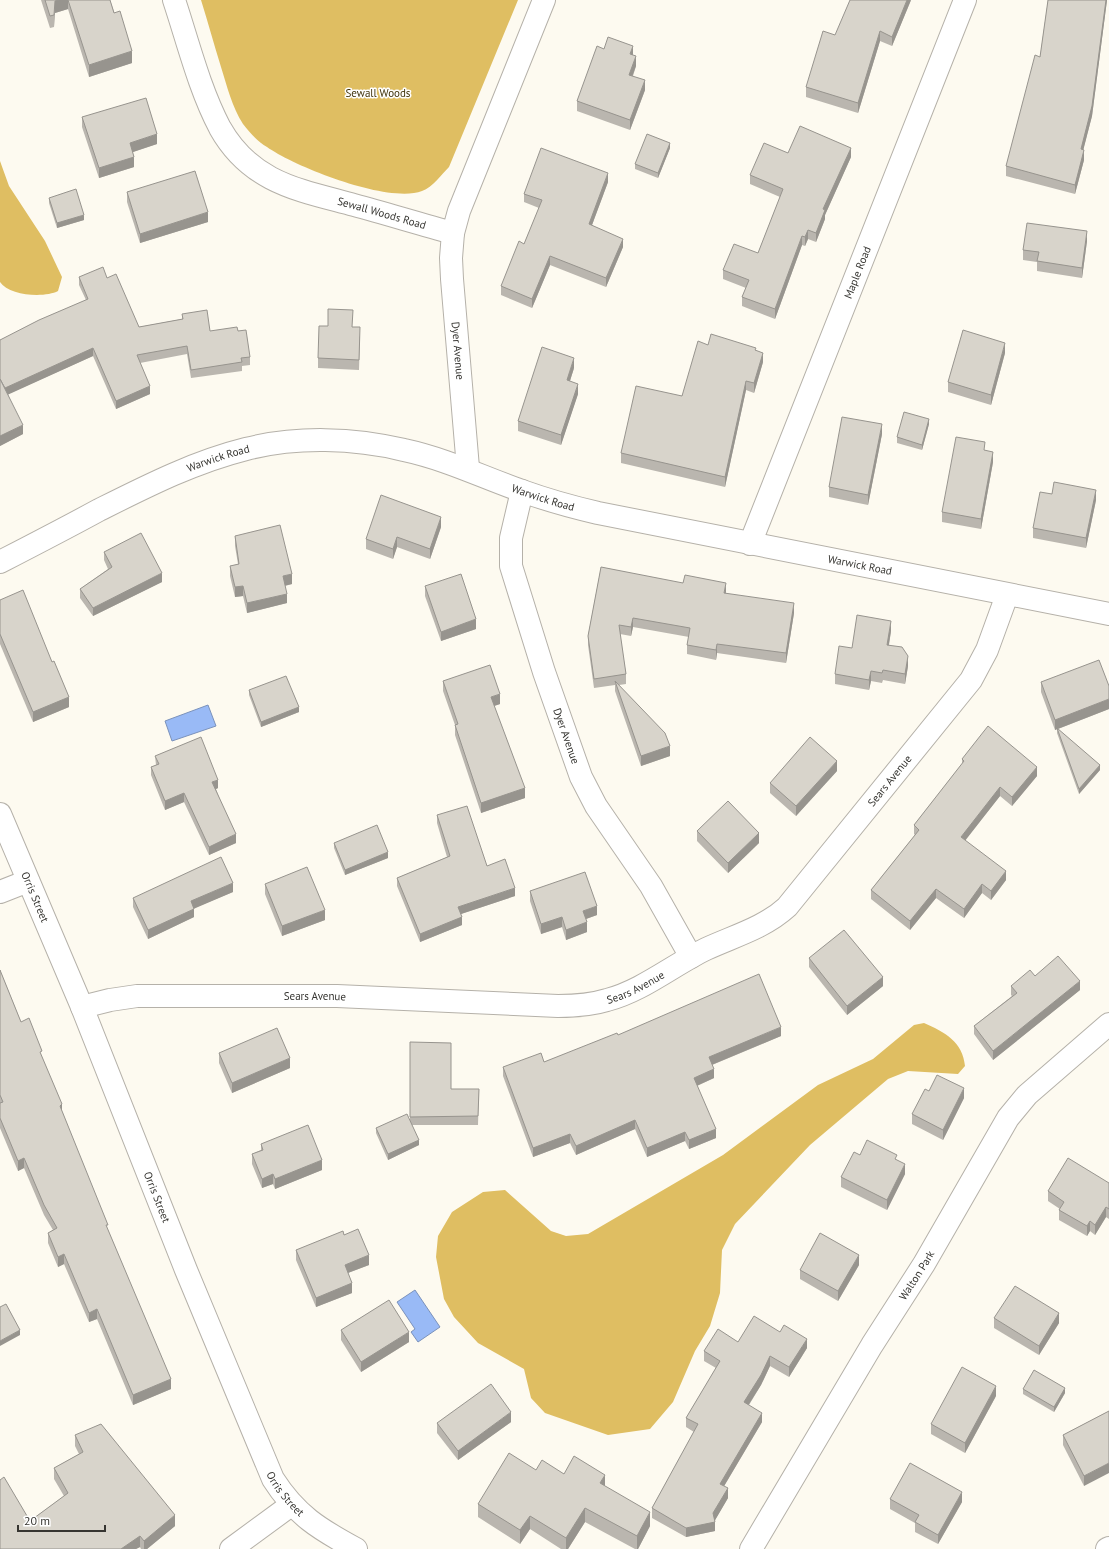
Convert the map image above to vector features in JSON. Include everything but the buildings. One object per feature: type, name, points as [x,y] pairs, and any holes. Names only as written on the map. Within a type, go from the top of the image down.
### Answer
[{"type":"street","name":"Sewall Woods Road","points":[[174,0],[212,111],[230,142],[249,163],[273,179],[301,192],[453,233]]},
{"type":"street","points":[[453,233],[459,211],[544,0]]},
{"type":"street","name":"Maple Road","points":[[750,544],[965,0]]},
{"type":"street","name":"Dyer Avenue","points":[[453,233],[451,258],[452,279],[468,468]]},
{"type":"street","name":"Warwick Road","points":[[0,562],[174,473],[201,463],[246,449],[298,442],[358,442],[406,450],[468,468],[522,491],[598,513],[1109,614]]},
{"type":"street","name":"Dyer Avenue","points":[[522,491],[512,538],[511,566],[544,672],[581,777],[599,812],[651,886],[691,956]]},
{"type":"street","name":"Sears Avenue","points":[[82,1006],[137,996],[337,996],[558,1006],[586,1005],[608,1000],[624,994],[691,956],[766,922],[782,912],[795,898],[971,680],[987,650],[1007,595]]},
{"type":"street","name":"Orris Street","points":[[0,814],[82,1006],[186,1270],[259,1450],[273,1479],[291,1505],[307,1520],[356,1549]]},
{"type":"street","points":[[0,892],[28,881]]},
{"type":"street","name":"Walton Park","points":[[751,1549],[868,1352],[924,1264],[1008,1118],[1027,1094],[1109,1024]]},
{"type":"street","points":[[231,1549],[291,1505]]},
{"type":"green space","name":"Sewall Woods","points":[[201,0],[518,0],[449,167],[433,184],[426,189],[407,194],[366,188],[320,173],[280,155],[257,140],[243,124],[233,104]]},
{"type":"green space","points":[[0,161],[9,186],[45,241],[62,277],[58,291],[45,295],[19,293],[5,287],[0,282]]},
{"type":"green space","points":[[924,1023],[946,1034],[957,1044],[964,1058],[965,1066],[958,1074],[908,1071],[888,1079],[810,1145],[735,1224],[722,1250],[720,1293],[710,1326],[695,1351],[673,1402],[650,1429],[608,1435],[545,1413],[531,1398],[524,1369],[478,1343],[454,1317],[444,1299],[436,1257],[438,1236],[452,1212],[483,1192],[505,1190],[551,1231],[566,1236],[588,1234],[723,1155],[818,1085],[873,1059],[914,1025]]},
{"type":"water","points":[[208,705],[216,726],[172,741],[165,721]]},
{"type":"water","points":[[415,1290],[440,1327],[418,1342],[411,1332],[415,1329],[397,1302]]}]
